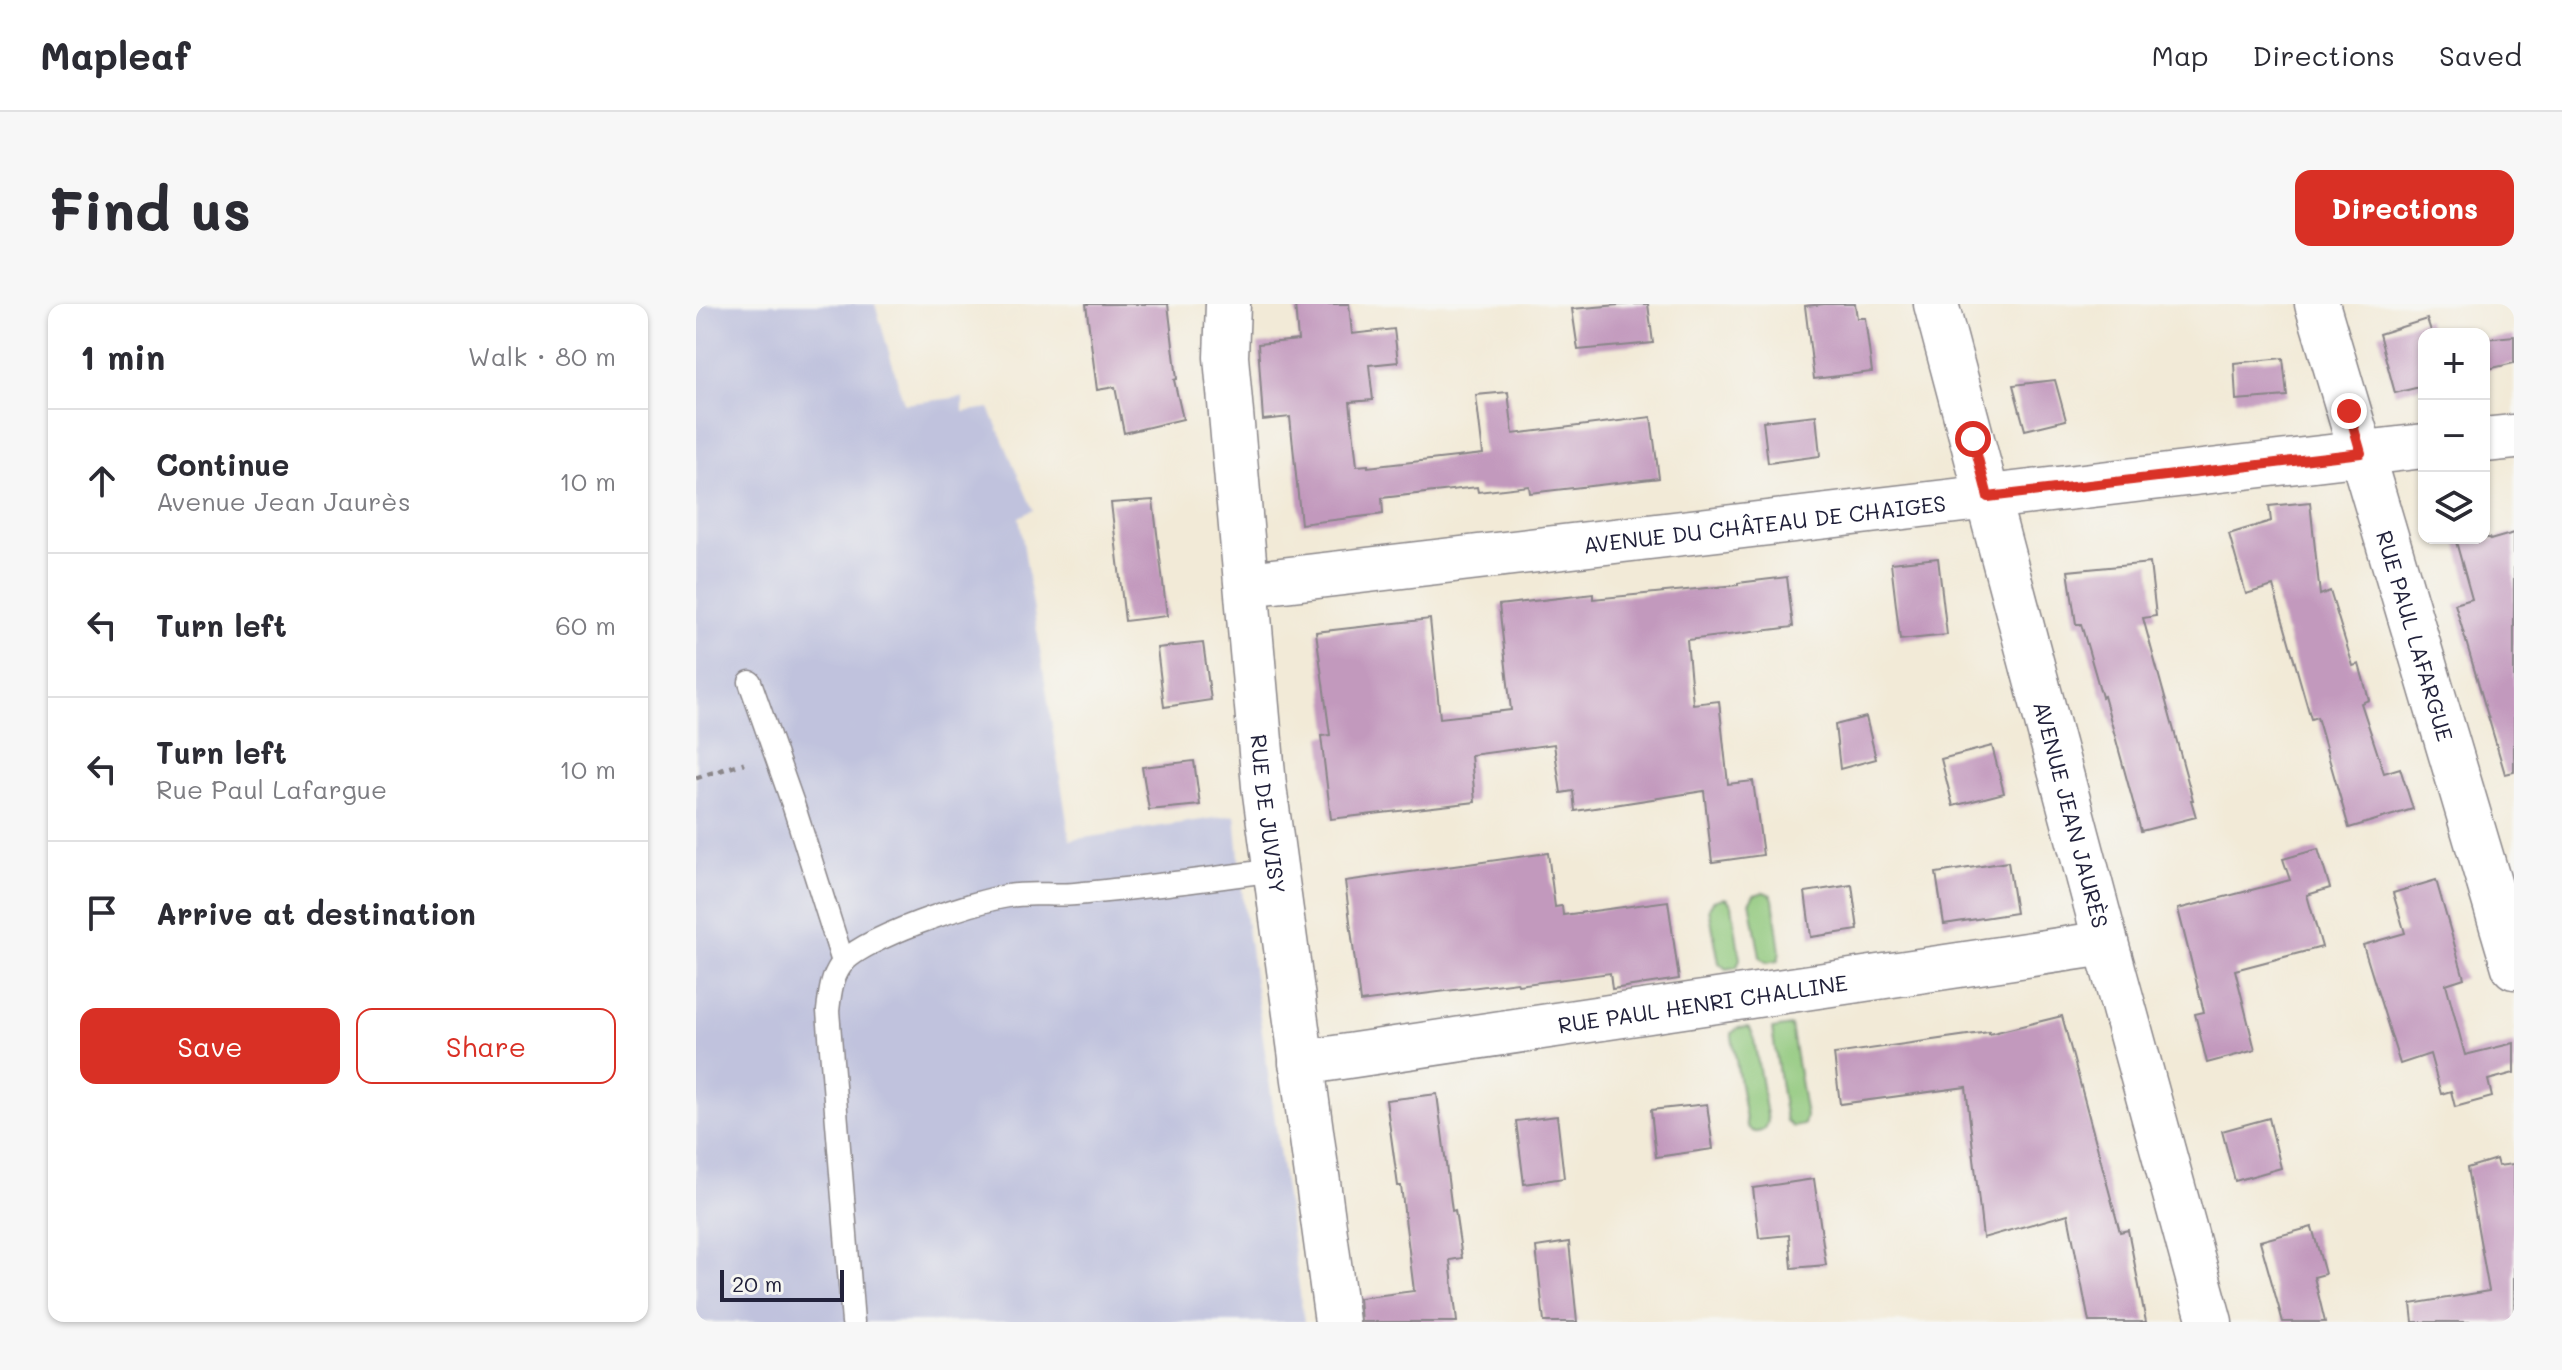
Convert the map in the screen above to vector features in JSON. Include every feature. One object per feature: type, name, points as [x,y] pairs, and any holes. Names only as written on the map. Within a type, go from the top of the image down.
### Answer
[{"type":"street","name":"RUE DE JUVISY","points":[[1228,304],[1226,357],[1264,786],[1337,1322]]},
{"type":"street","name":"AVENUE JEAN JAURÈS","points":[[1936,304],[2210,1322]]},
{"type":"street","name":"RUE PAUL LAFARGUE","points":[[2317,304],[2514,967]]},
{"type":"street","points":[[2490,439],[2514,437]]},
{"type":"street","name":"AVENUE DU CHÂTEAU DE CHAIGES","points":[[1248,584],[2418,447]]},
{"type":"street","name":"RUE PAUL HENRI CHALLINE","points":[[1301,1063],[2106,943]]},
{"type":"lane","points":[[750,682],[843,962]]},
{"type":"lane","points":[[853,1322],[828,1011],[831,983],[843,962],[880,938],[979,902],[1010,895],[1073,894],[1275,870]]},
{"type":"path","points":[[696,778],[775,753]]},
{"type":"shaded area","points":[[696,304],[875,304],[904,404],[963,397],[963,412],[989,408],[1033,510],[1019,517],[1070,840],[1235,815],[1243,900],[1304,1322],[696,1322]]},
{"type":"green space","points":[[1764,892],[1773,899],[1780,952],[1778,961],[1767,963],[1760,957],[1750,901],[1754,895]]},
{"type":"green space","points":[[1723,898],[1732,905],[1740,959],[1737,967],[1726,969],[1719,963],[1709,908],[1713,901]]},
{"type":"green space","points":[[1791,1026],[1806,1116],[1804,1125],[1793,1127],[1786,1121],[1772,1029]]},
{"type":"green space","points":[[1749,1027],[1753,1034],[1768,1121],[1765,1129],[1758,1132],[1747,1126],[1732,1037],[1738,1028]]},
{"type":"building","points":[[1086,304],[1168,304],[1177,379],[1174,380],[1183,419],[1124,433],[1115,387],[1097,390]]},
{"type":"building","points":[[1295,304],[1349,304],[1352,334],[1394,329],[1398,362],[1369,365],[1373,400],[1350,402],[1357,466],[1483,454],[1476,395],[1508,392],[1513,434],[1651,417],[1659,478],[1530,493],[1529,486],[1478,492],[1477,487],[1382,498],[1383,514],[1301,524],[1290,417],[1263,420],[1258,344],[1298,340]]},
{"type":"building","points":[[1648,304],[1653,343],[1578,350],[1572,309]]},
{"type":"building","points":[[1855,304],[1857,318],[1865,318],[1872,372],[1814,379],[1805,306]]},
{"type":"building","points":[[2427,319],[2430,328],[2418,328],[2418,387],[2395,393],[2379,334]]},
{"type":"building","points":[[2514,336],[2514,363],[2490,369],[2490,338]]},
{"type":"building","points":[[2283,358],[2287,396],[2236,400],[2234,363]]},
{"type":"building","points":[[2055,380],[2066,420],[2025,430],[2013,385]]},
{"type":"building","points":[[1816,415],[1820,456],[1768,463],[1763,421]]},
{"type":"building","points":[[1153,500],[1167,616],[1125,621],[1111,503]]},
{"type":"building","points":[[2310,502],[2320,595],[2330,591],[2353,666],[2359,664],[2369,700],[2361,703],[2384,773],[2400,768],[2413,809],[2349,828],[2317,717],[2311,719],[2273,586],[2246,594],[2229,534],[2271,521],[2269,506]]},
{"type":"building","points":[[2514,533],[2514,772],[2505,774],[2455,604],[2472,599],[2457,544],[2490,544],[2490,540]]},
{"type":"building","points":[[1938,558],[1947,635],[1900,640],[1891,563]]},
{"type":"building","points":[[2150,563],[2156,616],[2143,618],[2196,817],[2141,831],[2104,696],[2081,624],[2076,624],[2068,571]]},
{"type":"building","points":[[1787,577],[1793,627],[1687,640],[1693,704],[1719,701],[1728,784],[1753,781],[1763,855],[1712,862],[1704,791],[1575,811],[1573,791],[1561,793],[1554,744],[1471,755],[1475,802],[1331,819],[1321,736],[1330,735],[1316,632],[1430,619],[1440,718],[1511,710],[1499,605],[1593,594],[1593,599],[1738,585]]},
{"type":"building","points":[[1203,643],[1211,700],[1164,707],[1157,648]]},
{"type":"building","points":[[1866,717],[1876,759],[1840,769],[1835,725]]},
{"type":"building","points":[[1992,746],[2004,793],[1953,806],[1941,759]]},
{"type":"building","points":[[1194,761],[1200,805],[1149,810],[1142,767]]},
{"type":"building","points":[[2318,849],[2330,888],[2307,895],[2322,947],[2235,970],[2255,1050],[2207,1063],[2195,1014],[2204,1012],[2178,909],[2290,880],[2283,859]]},
{"type":"building","points":[[1548,853],[1555,907],[1562,906],[1563,915],[1668,901],[1679,979],[1612,989],[1610,973],[1360,1002],[1345,881]]},
{"type":"building","points":[[2008,862],[2016,913],[1944,924],[1936,873]]},
{"type":"building","points":[[2436,880],[2464,978],[2446,984],[2465,1055],[2514,1043],[2514,1073],[2488,1080],[2492,1097],[2455,1107],[2451,1091],[2441,1094],[2430,1054],[2400,1064],[2363,945],[2405,933],[2393,893]]},
{"type":"building","points":[[1852,885],[1858,930],[1811,937],[1805,892]]},
{"type":"building","points":[[2062,1016],[2120,1232],[2128,1230],[2146,1322],[2089,1322],[2068,1214],[1983,1238],[1966,1087],[1840,1104],[1834,1054],[1989,1034]]},
{"type":"building","points":[[1437,1094],[1452,1211],[1455,1210],[1462,1258],[1450,1260],[1457,1322],[1361,1322],[1359,1298],[1414,1291],[1386,1100]]},
{"type":"building","points":[[1707,1104],[1713,1149],[1656,1157],[1651,1110]]},
{"type":"building","points":[[1557,1116],[1564,1178],[1524,1184],[1516,1121]]},
{"type":"building","points":[[2269,1118],[2281,1168],[2235,1181],[2222,1131]]},
{"type":"building","points":[[2496,1159],[2498,1166],[2514,1164],[2514,1322],[2413,1322],[2411,1304],[2489,1291],[2467,1168]]},
{"type":"building","points":[[1814,1179],[1826,1265],[1792,1268],[1789,1235],[1759,1238],[1753,1188]]},
{"type":"building","points":[[2312,1227],[2325,1274],[2314,1277],[2325,1322],[2283,1322],[2260,1241]]},
{"type":"building","points":[[1569,1242],[1577,1322],[1544,1322],[1536,1247]]},
{"type":"route","points":[[1973,439],[1988,497],[2361,453],[2349,411]]}]
